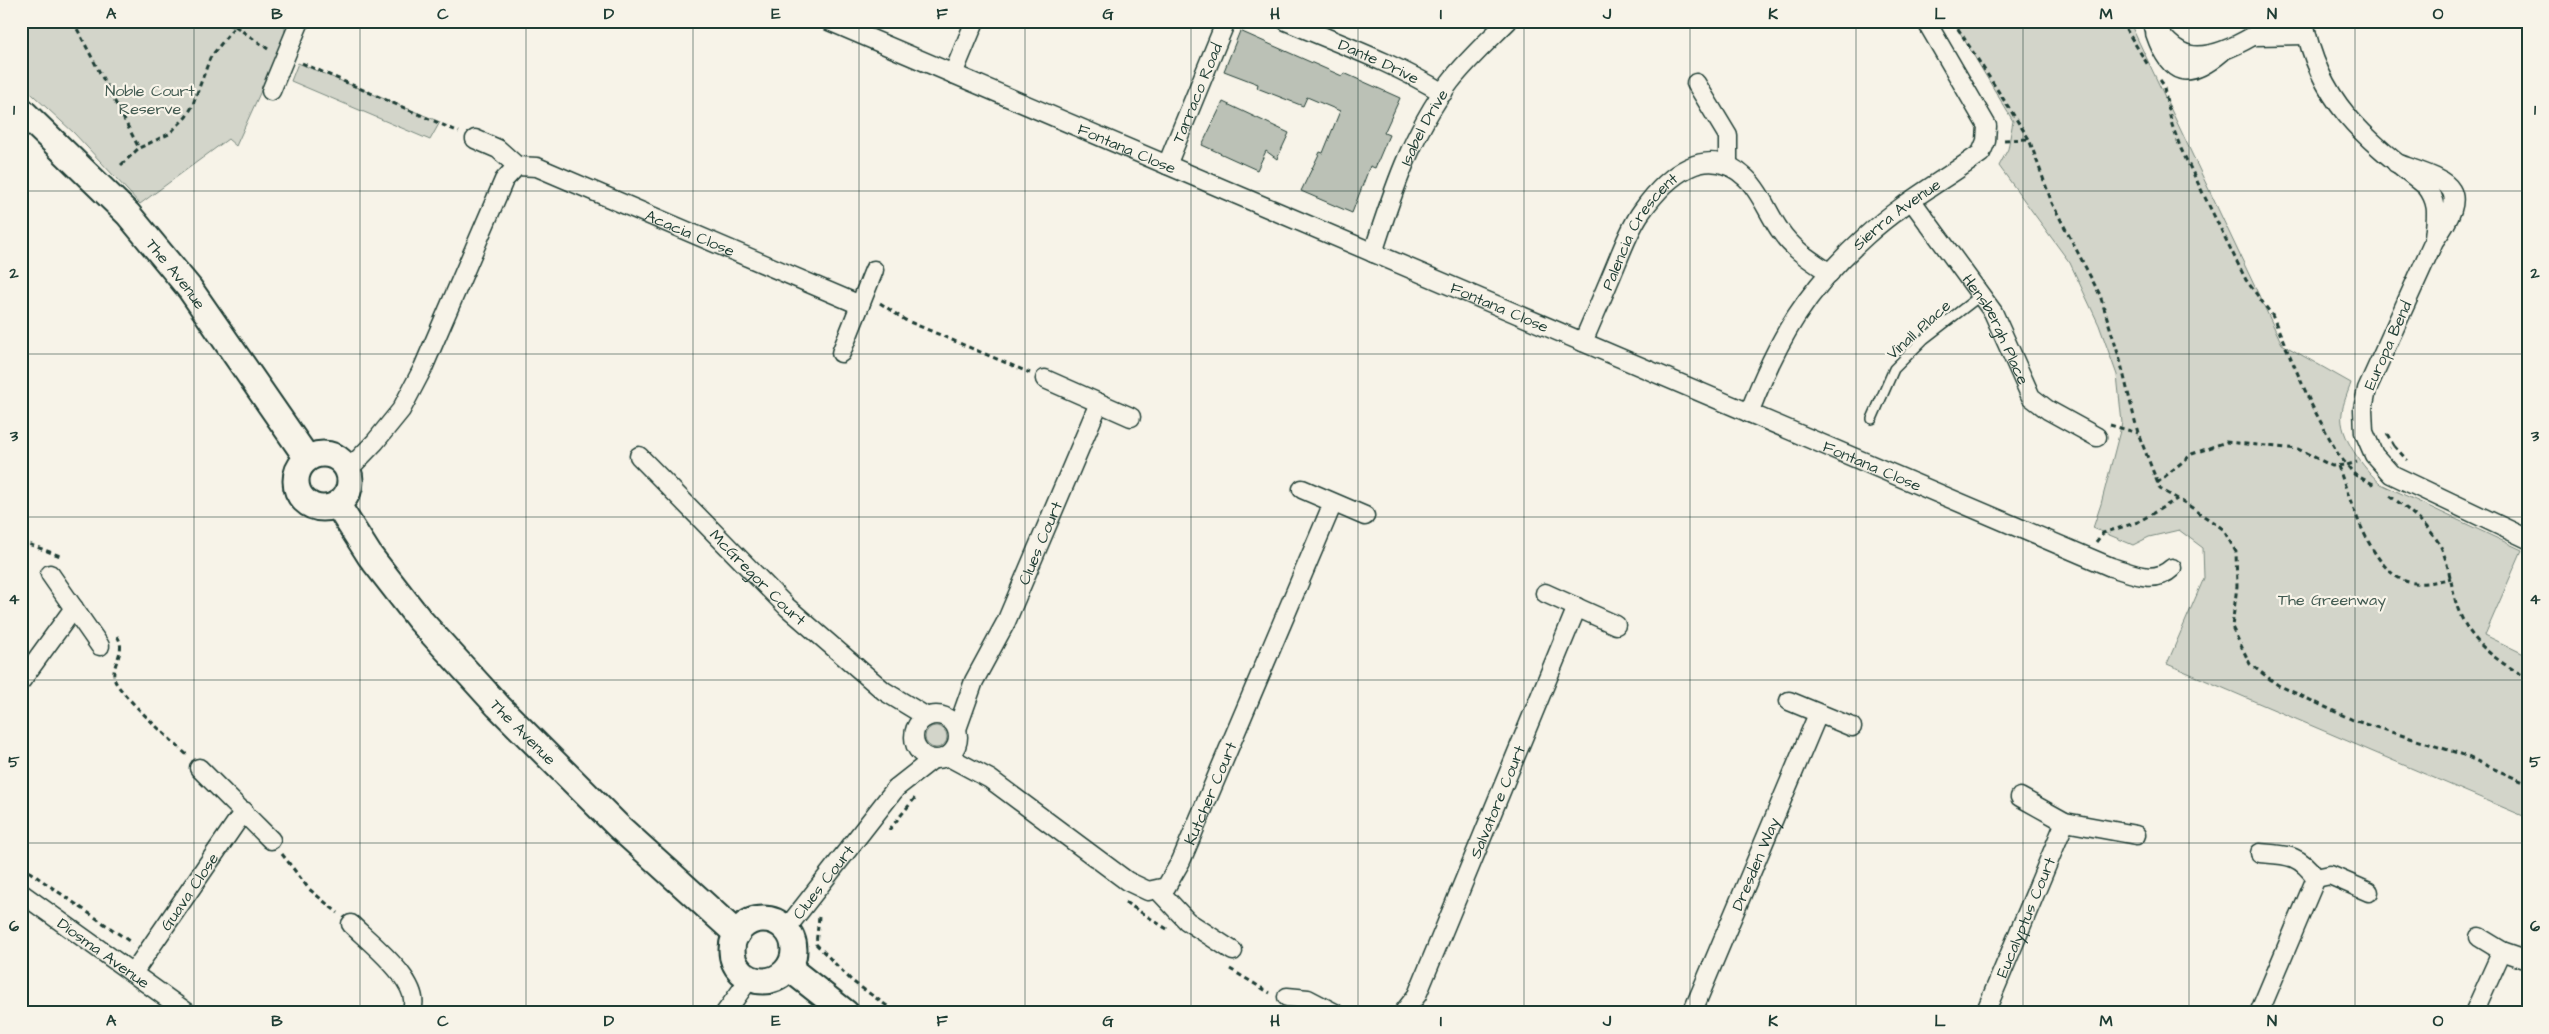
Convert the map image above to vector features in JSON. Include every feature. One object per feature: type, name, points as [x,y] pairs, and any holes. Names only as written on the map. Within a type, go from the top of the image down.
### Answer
[{"type":"street","points":[[271,91],[300,21]]},
{"type":"street","name":"Fontana Close","points":[[828,21],[2111,567],[2143,577],[2164,576],[2172,568]]},
{"type":"street","points":[[953,74],[975,21]]},
{"type":"street","name":"Tarraco Road","points":[[1167,165],[1226,21]]},
{"type":"street","name":"Dante Drive","points":[[1286,21],[1382,60],[1414,75],[1443,93]]},
{"type":"street","name":"Isabel Drive","points":[[1374,253],[1398,179],[1425,121],[1443,93],[1477,52],[1508,21]]},
{"type":"street","points":[[1926,21],[1954,73],[1980,112],[1987,126],[1986,141]]},
{"type":"street","points":[[2151,23],[2180,52],[2198,55],[2225,50],[2255,36],[2276,21]]},
{"type":"street","points":[[2255,36],[2306,28]]},
{"type":"street","name":"Europa Bend","points":[[2306,28],[2316,64],[2336,102],[2364,136],[2426,186],[2433,196],[2438,216],[2434,241],[2374,370],[2364,398],[2364,432],[2374,455],[2391,474],[2402,481],[2528,539]]},
{"type":"street","points":[[1696,83],[1728,136],[1728,164],[1748,180],[1779,230],[1794,249],[1830,273]]},
{"type":"street","name":"The Avenue","points":[[21,110],[128,214],[190,289],[307,458]]},
{"type":"street","points":[[348,470],[375,442],[401,410],[423,368],[504,180],[517,166],[498,148],[475,139]]},
{"type":"street","name":"Sierra Avenue","points":[[1748,413],[1781,338],[1797,313],[1830,273],[1868,234],[1981,153],[1986,141]]},
{"type":"street","name":"Palencia Crescent","points":[[1583,342],[1625,243],[1641,212],[1666,183],[1692,164],[1713,161],[1728,164]]},
{"type":"street","name":"Acacia Close","points":[[517,166],[537,167],[862,300]]},
{"type":"street","name":"Hensbergh Place","points":[[1912,201],[1993,312],[2031,397],[2048,410],[2097,437]]},
{"type":"street","points":[[841,353],[874,270]]},
{"type":"street","points":[[1045,379],[1131,417]]},
{"type":"street","name":"Clues Court","points":[[958,734],[974,682],[1006,622],[1099,403]]},
{"type":"street","points":[[322,453],[330,454],[343,463],[348,470],[350,485],[348,492],[338,504],[320,508],[303,500],[295,483],[300,465],[307,458],[322,453]]},
{"type":"street","name":"McGregor Court","points":[[639,456],[787,607],[884,691],[928,720]]},
{"type":"street","points":[[1302,489],[1365,516]]},
{"type":"street","name":"Kutcher Court","points":[[1158,890],[1170,882],[1181,861],[1333,503]]},
{"type":"street","name":"The Avenue","points":[[338,504],[370,556],[419,619],[498,706],[618,826],[737,934]]},
{"type":"street","points":[[50,574],[100,646]]},
{"type":"street","points":[[1545,593],[1616,624]]},
{"type":"street","points":[[21,681],[74,608]]},
{"type":"street","name":"Salvatore Court","points":[[1403,1013],[1417,995],[1577,608]]},
{"type":"street","name":"Clues Court","points":[[928,720],[974,682]]},
{"type":"street","points":[[1790,701],[1852,727]]},
{"type":"street","name":"Dresden Way","points":[[1692,1013],[1818,714]]},
{"type":"street","points":[[990,779],[950,720],[928,720],[914,737],[916,746],[926,756],[940,757],[990,779],[1127,881],[1148,891],[1158,890],[1183,918],[1233,951]]},
{"type":"street","points":[[940,757],[956,746],[958,734]]},
{"type":"street","name":"Clues Court","points":[[786,929],[896,788],[916,746]]},
{"type":"street","name":"Clues Court","points":[[896,788],[940,757]]},
{"type":"street","points":[[199,768],[271,840]]},
{"type":"street","points":[[2020,797],[2065,822],[2136,836]]},
{"type":"street","name":"Guava Close","points":[[133,973],[244,811]]},
{"type":"street","name":"Eucalyptus Court","points":[[1985,1013],[2065,822]]},
{"type":"street","points":[[2260,853],[2289,856],[2305,863],[2316,878]]},
{"type":"street","points":[[2316,878],[2330,875],[2369,892]]},
{"type":"street","points":[[2259,1013],[2316,878]]},
{"type":"street","name":"Diosma Avenue","points":[[21,893],[188,1013]]},
{"type":"street","points":[[765,920],[775,922],[786,929],[792,938],[794,959],[782,976],[772,980],[761,981],[750,978],[735,963],[732,952],[737,934],[749,924],[765,920]]},
{"type":"street","points":[[350,924],[405,977],[413,993],[413,1009],[410,1013]]},
{"type":"street","points":[[2479,937],[2502,951],[2528,960]]},
{"type":"street","points":[[2474,1013],[2502,951]]},
{"type":"street","points":[[789,968],[846,1013]]},
{"type":"street","points":[[725,1013],[750,978]]},
{"type":"street","name":"Salvatore Court","points":[[1415,1013],[1417,995]]},
{"type":"street","points":[[1282,997],[1308,999],[1334,1013]]},
{"type":"lane","name":"Vinall Place","points":[[1872,419],[1894,369],[1924,339],[1981,295]]},
{"type":"path","points":[[73,21],[139,148]]},
{"type":"path","points":[[209,21],[235,26],[264,47],[475,139]]},
{"type":"path","points":[[1953,21],[2029,139],[2052,204],[2100,295],[2120,360],[2138,433],[2160,490],[2178,499],[2223,529],[2236,552],[2237,586],[2232,627],[2250,664],[2278,685],[2353,720],[2462,754],[2528,784]]},
{"type":"path","points":[[2121,21],[2140,56],[2152,70]]},
{"type":"path","points":[[121,164],[139,148],[169,134],[186,117],[192,107],[210,58],[235,26]]},
{"type":"path","points":[[2157,77],[2163,84],[2172,125],[2181,149],[2246,280],[2272,315],[2311,404],[2338,454],[2355,476],[2379,487]]},
{"type":"path","points":[[1986,141],[2029,139]]},
{"type":"path","points":[[862,300],[880,303],[905,320],[1045,379]]},
{"type":"path","points":[[2374,455],[2394,446],[2385,428]]},
{"type":"path","points":[[2158,483],[2192,454],[2226,442],[2298,449],[2332,466],[2347,465]]},
{"type":"path","points":[[2338,466],[2364,531],[2381,564],[2404,581],[2432,583],[2451,578]]},
{"type":"path","points":[[2386,492],[2419,518],[2441,547],[2451,578],[2456,604],[2470,633],[2486,651],[2528,678]]},
{"type":"path","points":[[2085,556],[2103,533],[2138,522],[2178,499]]},
{"type":"path","points":[[115,680],[133,702],[199,768]]},
{"type":"path","points":[[888,832],[916,797]]},
{"type":"path","points":[[271,840],[309,888],[350,924]]},
{"type":"path","points":[[21,866],[147,953]]},
{"type":"path","points":[[1122,901],[1177,936]]},
{"type":"path","points":[[826,909],[819,917],[816,944],[852,981],[897,1013]]},
{"type":"path","points":[[1225,967],[1282,997]]},
{"type":"green space","name":"Noble Court Reserve","points":[[21,21],[285,21],[285,38],[236,146],[228,139],[140,204],[74,133],[21,84]]},
{"type":"green space","name":"The Greenway","points":[[1953,21],[2129,21],[2282,344],[2351,383],[2343,405],[2342,422],[2348,442],[2354,452],[2381,484],[2522,550],[2485,635],[2528,656],[2528,818],[2167,664],[2204,578],[2203,548],[2179,530],[2149,537],[2133,545],[2093,528],[2122,423],[2117,375],[2099,325],[2070,263],[1999,166],[2008,149],[2013,121]]},
{"type":"green space","points":[[298,63],[440,122],[430,140],[291,81]]},
{"type":"green space","points":[[936,726],[944,729],[947,737],[944,745],[936,748],[928,745],[925,737],[928,729]]},
{"type":"building","points":[[1240,31],[1342,76],[1344,73],[1400,98],[1384,133],[1389,135],[1375,168],[1370,166],[1352,213],[1301,191],[1320,152],[1323,153],[1340,111],[1307,97],[1303,106],[1257,88],[1258,84],[1224,71]]},
{"type":"building","points":[[1223,102],[1289,133],[1277,159],[1266,151],[1257,170],[1202,145]]}]
